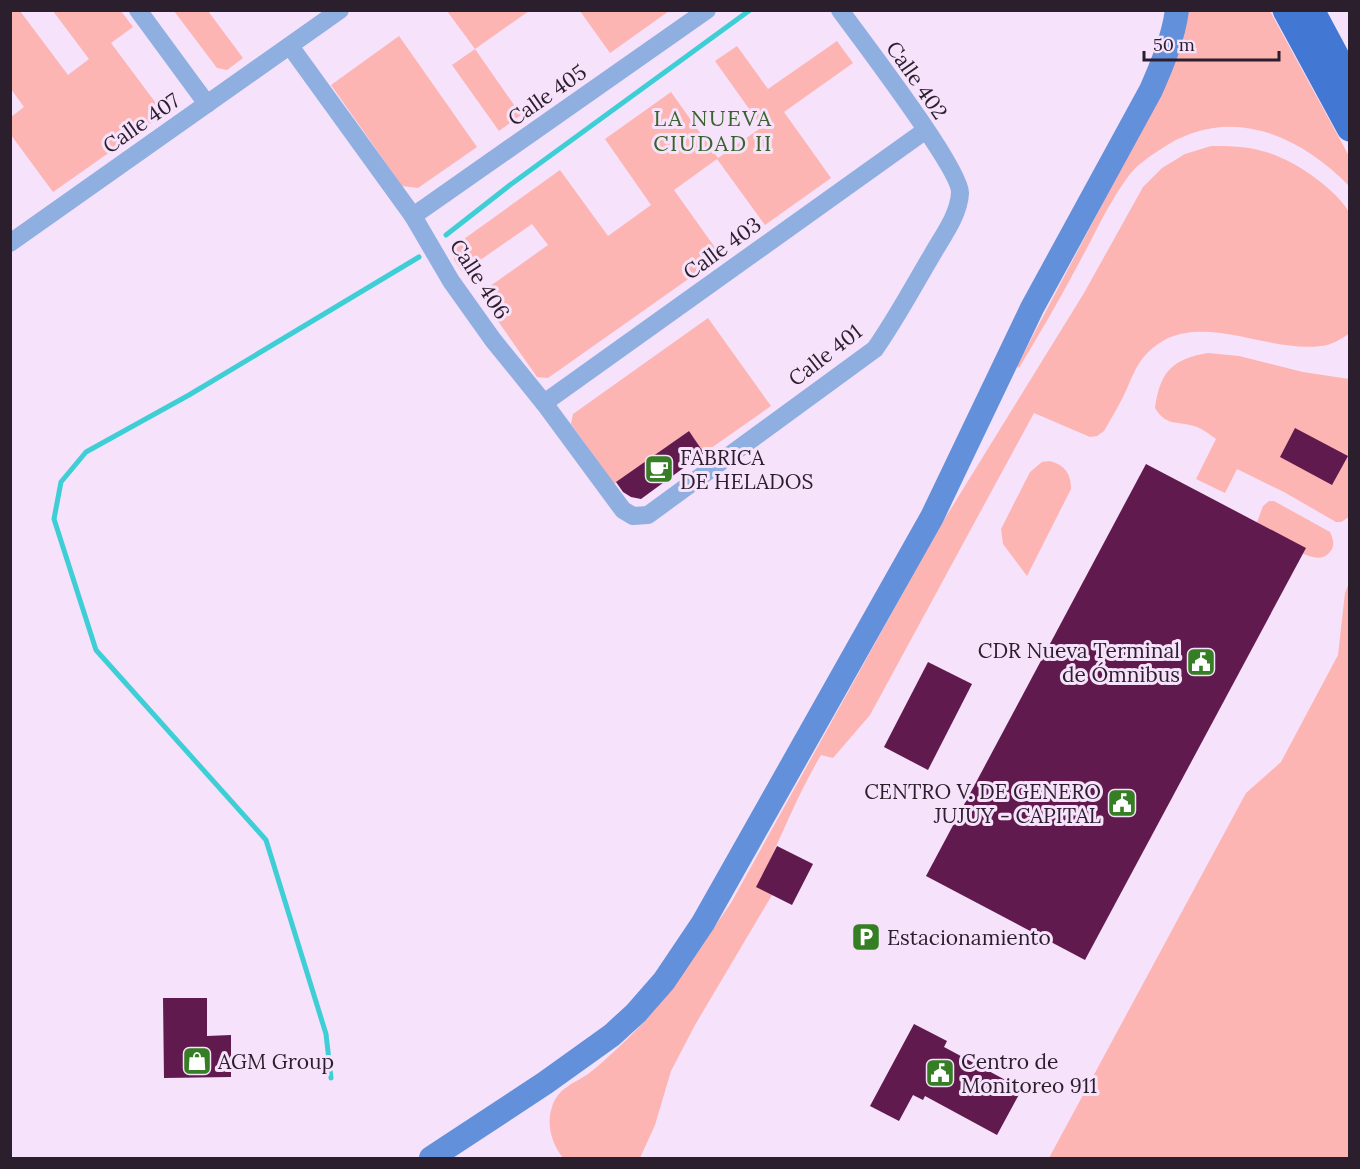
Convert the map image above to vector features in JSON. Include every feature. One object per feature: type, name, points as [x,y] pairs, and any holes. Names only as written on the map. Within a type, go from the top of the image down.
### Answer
[{"type":"main road","points":[[1286,10],[1350,128]]},
{"type":"main road","points":[[1311,10],[1350,83]]},
{"type":"street","points":[[138,10],[207,104]]},
{"type":"street","name":"Calle 407","points":[[13,238],[340,10]]},
{"type":"street","name":"Calle 405","points":[[414,216],[707,10]]},
{"type":"street","name":"Calle 402","points":[[840,10],[926,130],[956,177]]},
{"type":"street","points":[[431,1158],[545,1083],[612,1035],[636,1013],[664,981],[703,923],[932,517],[1032,308],[1150,90],[1164,60],[1177,10]]},
{"type":"street","name":"Calle 406","points":[[290,46],[414,216],[451,281],[493,340],[544,403],[622,510],[633,516],[648,515]]},
{"type":"street","name":"Calle 403","points":[[544,403],[926,130]]},
{"type":"street","name":"Calle 401","points":[[648,515],[874,349],[892,325],[954,215],[960,192],[956,177]]},
{"type":"shaded area","points":[[11,10],[20,11],[68,75],[89,59],[53,11],[121,11],[133,27],[111,43],[164,114],[53,192],[11,135],[11,117],[24,107],[11,89]]},
{"type":"shaded area","points":[[174,11],[208,11],[243,58],[227,70],[217,68]]},
{"type":"shaded area","points":[[447,11],[529,11],[475,49]]},
{"type":"shaded area","points":[[580,11],[669,11],[610,53]]},
{"type":"shaded area","points":[[1186,11],[1270,11],[1349,156],[1349,186],[1307,151],[1259,130],[1234,127],[1209,129],[1183,137],[1143,161],[1123,184],[1019,368],[1017,366],[1134,144]]},
{"type":"shaded area","points":[[399,36],[477,147],[418,188],[402,186],[331,85]]},
{"type":"shaded area","points":[[837,41],[853,63],[784,112],[831,178],[765,225],[717,159],[674,190],[721,256],[548,378],[537,377],[479,294],[548,245],[532,224],[463,272],[454,260],[457,244],[560,170],[608,236],[651,205],[605,139],[671,92],[718,158],[762,127],[715,61],[737,46],[768,89]]},
{"type":"shaded area","points":[[475,49],[521,115],[499,131],[452,65]]},
{"type":"shaded area","points":[[1211,146],[1256,149],[1286,160],[1323,184],[1342,202],[1349,212],[1350,333],[1325,345],[1298,346],[1225,334],[1201,332],[1179,334],[1158,344],[1140,362],[1107,426],[1097,436],[1090,437],[1034,413],[870,715],[833,758],[821,755],[812,771],[757,887],[772,895],[695,1025],[671,1071],[655,1125],[640,1158],[563,1158],[553,1140],[550,1127],[550,1114],[558,1095],[597,1067],[653,1012],[731,903],[939,528],[1084,293],[1143,187],[1162,168],[1185,154]]},
{"type":"shaded area","points":[[708,318],[771,406],[704,453],[689,431],[614,484],[571,424],[573,414]]},
{"type":"shaded area","points":[[1208,353],[1239,356],[1303,372],[1349,379],[1349,517],[1336,522],[1284,492],[1237,469],[1225,493],[1196,479],[1216,439],[1197,427],[1163,418],[1155,408],[1160,385],[1170,369],[1185,359]]},
{"type":"shaded area","points":[[1050,461],[1060,465],[1066,471],[1071,489],[1027,576],[1003,544],[1001,529],[1030,472],[1042,462]]},
{"type":"shaded area","points":[[1269,501],[1274,501],[1330,532],[1333,545],[1329,553],[1322,557],[1303,554],[1257,522],[1263,506]]},
{"type":"shaded area","points":[[1349,583],[1349,1158],[1049,1158],[1246,793],[1281,762],[1338,655],[1345,593]]},
{"type":"building","points":[[1295,428],[1348,456],[1332,485],[1280,457]]},
{"type":"building","name":"FABRICA DE HELADOS","points":[[689,431],[704,453],[641,499],[623,492],[616,482]]},
{"type":"building","points":[[1146,464],[1306,548],[1085,960],[926,876]]},
{"type":"building","points":[[928,662],[972,684],[928,770],[884,747]]},
{"type":"building","points":[[777,846],[813,864],[792,905],[756,887]]},
{"type":"building","points":[[163,998],[207,998],[207,1036],[231,1035],[231,1077],[164,1078]]},
{"type":"building","name":"Centro de Monitoreo 911","points":[[914,1024],[947,1041],[944,1047],[1022,1089],[997,1135],[925,1096],[923,1100],[913,1095],[899,1121],[870,1106]]},
{"type":"waterway","points":[[446,235],[510,185],[750,10]]},
{"type":"waterway","points":[[331,1078],[326,1034],[266,840],[96,650],[54,519],[61,482],[86,452],[189,395],[419,257]]},
{"type":"place","name":"FABRICA DE HELADOS","points":[[659,469]]},
{"type":"place","name":"CDR Nueva Terminal de Ómnibus","points":[[1201,662]]},
{"type":"place","name":"CENTRO V. DE GENERO JUJUY - CAPITAL","points":[[1122,803]]},
{"type":"place","name":"Estacionamiento","points":[[866,937]]},
{"type":"place","name":"AGM Group","points":[[197,1061]]},
{"type":"place","name":"Centro de Monitoreo 911","points":[[940,1073]]},
{"type":"district","name":"LA NUEVA CIUDAD II","points":[[713,130]]}]
